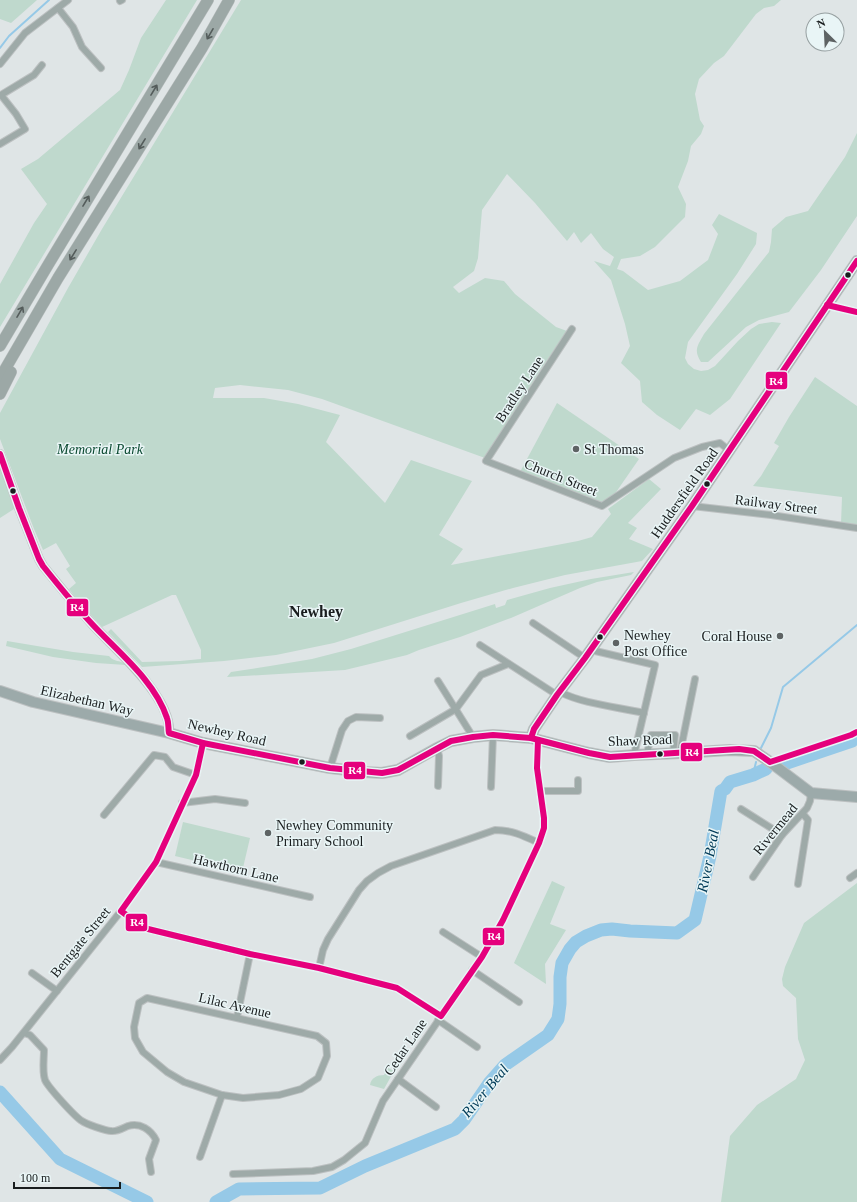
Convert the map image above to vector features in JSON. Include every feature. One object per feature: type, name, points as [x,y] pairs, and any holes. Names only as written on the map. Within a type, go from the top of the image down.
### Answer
[{"type":"highway","points":[[0,346],[208,0]]},
{"type":"highway","points":[[0,378],[58,278],[202,48],[230,0]]},
{"type":"highway","points":[[0,394],[58,278]]},
{"type":"main road","name":"Huddersfield Road","points":[[534,739],[534,729],[730,451],[857,261]]},
{"type":"main road","name":"Elizabethan Way","points":[[0,691],[33,702],[168,733]]},
{"type":"main road","name":"Newhey Road","points":[[168,733],[203,743],[330,768],[365,772],[390,772],[398,770],[451,741],[493,735],[534,739]]},
{"type":"main road","name":"Shaw Road","points":[[534,739],[610,757],[739,750],[754,751],[811,794]]},
{"type":"main road","points":[[811,794],[857,797]]},
{"type":"street","points":[[0,64],[25,33],[68,0]]},
{"type":"street","points":[[58,8],[73,28],[82,47],[101,68]]},
{"type":"street","points":[[0,144],[25,129],[16,114],[1,95],[34,75],[42,65]]},
{"type":"street","points":[[827,305],[857,312]]},
{"type":"street","name":"Bradley Lane","points":[[486,461],[572,329]]},
{"type":"street","name":"Church Street","points":[[486,461],[602,506],[674,458],[702,447],[720,443],[730,451]]},
{"type":"street","name":"Newhey Road","points":[[0,454],[19,508],[43,566],[70,601],[130,664],[156,695],[164,708],[168,720],[168,733]]},
{"type":"street","name":"Railway Street","points":[[692,506],[771,515],[857,528]]},
{"type":"street","points":[[533,623],[588,654],[655,665],[634,755]]},
{"type":"street","points":[[480,645],[558,694],[644,713]]},
{"type":"street","points":[[410,736],[456,709],[481,675],[508,664]]},
{"type":"street","points":[[676,753],[695,679]]},
{"type":"street","points":[[438,681],[473,737]]},
{"type":"street","points":[[330,768],[342,730],[348,721],[356,717],[380,718]]},
{"type":"street","points":[[770,762],[857,732]]},
{"type":"street","points":[[491,787],[493,735]]},
{"type":"street","points":[[647,754],[651,735],[675,735],[676,753]]},
{"type":"street","name":"Cedar Lane","points":[[233,1174],[313,1170],[332,1167],[365,1143],[383,1101],[482,957],[503,920],[539,843],[544,824],[534,739]]},
{"type":"street","name":"Bentgate Street","points":[[0,1060],[24,1033],[121,911],[156,862],[196,775],[203,743]]},
{"type":"street","points":[[437,748],[439,756],[438,786]]},
{"type":"street","points":[[104,815],[154,755],[165,757],[172,767],[196,775]]},
{"type":"street","points":[[541,791],[578,790],[578,780]]},
{"type":"street","name":"Rivermead","points":[[753,877],[782,836],[807,808],[811,794]]},
{"type":"street","points":[[182,803],[215,799],[245,803]]},
{"type":"street","points":[[741,810],[782,836]]},
{"type":"street","points":[[798,884],[808,820],[802,814]]},
{"type":"street","points":[[319,968],[323,950],[328,939],[359,890],[367,881],[378,873],[391,866],[495,830],[506,830],[520,834],[539,843]]},
{"type":"street","name":"Hawthorn Lane","points":[[156,862],[310,897]]},
{"type":"street","points":[[850,878],[857,873]]},
{"type":"street","points":[[121,911],[144,928],[250,954],[319,968],[397,988],[477,1047]]},
{"type":"street","points":[[443,932],[482,957]]},
{"type":"street","points":[[237,1018],[250,954]]},
{"type":"street","points":[[472,970],[519,1002]]},
{"type":"street","points":[[32,973],[57,991]]},
{"type":"street","name":"Lilac Avenue","points":[[147,998],[237,1018],[318,1036],[326,1043],[327,1056],[318,1078],[301,1089],[279,1095],[243,1098],[222,1095],[184,1082],[167,1072],[143,1052],[135,1038],[134,1027],[139,1003],[147,998]]},
{"type":"street","points":[[24,1033],[30,1035],[44,1050],[44,1075],[46,1082],[68,1108],[83,1122],[111,1132],[130,1126],[140,1126],[152,1132],[156,1140],[149,1159],[150,1172]]},
{"type":"street","points":[[398,1080],[436,1107]]},
{"type":"street","points":[[200,1157],[222,1095]]},
{"type":"green space","points":[[0,0],[37,0],[11,23],[0,19]]},
{"type":"green space","points":[[166,0],[197,0],[0,327],[0,284],[34,223],[47,204],[21,169],[38,159],[120,90],[141,38]]},
{"type":"green space","name":"Memorial Park","points":[[241,0],[781,0],[774,6],[764,8],[756,14],[724,56],[714,63],[699,79],[695,94],[700,120],[704,126],[701,134],[691,146],[688,161],[678,187],[686,204],[685,217],[655,247],[640,256],[621,259],[617,269],[623,271],[648,290],[680,281],[708,260],[718,234],[712,225],[719,214],[757,233],[756,244],[737,274],[688,342],[685,358],[688,364],[694,369],[701,371],[708,370],[715,366],[751,329],[759,324],[772,322],[781,323],[730,399],[710,415],[696,409],[680,430],[657,415],[642,402],[640,381],[621,363],[630,346],[625,324],[611,280],[594,261],[610,266],[614,257],[603,249],[591,233],[581,243],[574,232],[567,241],[535,203],[507,174],[482,210],[478,258],[474,271],[453,287],[459,293],[485,278],[504,281],[515,294],[556,327],[567,331],[541,369],[485,458],[322,399],[288,390],[240,385],[215,388],[213,398],[264,398],[298,404],[340,415],[326,442],[385,503],[411,460],[472,481],[439,535],[463,549],[451,565],[592,537],[611,514],[608,509],[649,479],[661,489],[628,523],[637,528],[629,539],[653,549],[642,561],[565,575],[513,588],[334,643],[276,655],[224,661],[142,667],[108,632],[111,629],[142,662],[201,659],[201,650],[176,595],[172,595],[102,627],[69,589],[76,583],[66,569],[70,566],[56,543],[43,550],[34,529],[0,439],[0,413],[102,229]]},
{"type":"green space","points":[[857,133],[857,216],[821,270],[789,312],[759,320],[746,327],[708,362],[701,362],[697,354],[697,348],[700,341],[769,252],[772,229],[786,217],[808,211],[845,157]]},
{"type":"green space","points":[[815,377],[857,406],[857,524],[841,524],[842,497],[753,486],[761,476],[779,446],[774,443]]},
{"type":"green space","points":[[557,403],[639,459],[612,498],[601,505],[520,472]]},
{"type":"green space","points":[[0,467],[14,509],[0,518]]},
{"type":"green space","points":[[634,572],[631,575],[597,582],[580,588],[511,618],[407,655],[345,670],[227,677],[231,672],[312,659],[351,649],[495,604],[496,608],[505,605],[507,600],[550,588]]},
{"type":"green space","points":[[7,641],[73,652],[109,656],[113,660],[126,665],[96,663],[53,657],[6,646]]},
{"type":"green space","points":[[183,822],[250,838],[242,872],[175,856]]},
{"type":"green space","points":[[552,881],[565,887],[550,924],[566,930],[545,964],[546,984],[514,963]]},
{"type":"green space","points":[[857,883],[857,1202],[721,1202],[730,1136],[757,1105],[796,1079],[805,1060],[798,1039],[796,998],[783,986],[782,979],[785,967],[804,923]]},
{"type":"green space","points":[[388,1068],[394,1071],[384,1089],[370,1085],[373,1079],[377,1076],[384,1075]]},
{"type":"waterway","points":[[0,48],[9,36],[49,0]]},
{"type":"waterway","points":[[761,748],[771,728],[783,687],[857,625]]},
{"type":"waterway","name":"River Beal","points":[[784,764],[852,741]]},
{"type":"waterway","points":[[753,775],[756,762]]},
{"type":"waterway","name":"River Beal","points":[[216,1202],[239,1189],[320,1188],[365,1166],[455,1129],[464,1120],[490,1082],[505,1065],[548,1035],[558,1019],[562,963],[576,942],[601,930],[612,929],[677,933],[695,920],[710,856],[721,791],[725,789],[730,782],[753,775],[766,769]]},
{"type":"waterway","name":"River Beal","points":[[0,1092],[60,1159],[147,1202]]},
{"type":"transit line","name":"R4","points":[[531,738],[534,729],[557,695],[585,658],[692,506],[857,261]]},
{"type":"transit line","name":"R4","points":[[827,305],[857,312]]},
{"type":"transit line","name":"R4","points":[[0,454],[19,508],[43,566],[86,618],[145,679],[161,704],[168,720],[169,733],[203,743],[330,768],[382,773],[398,770],[451,741],[493,735],[531,738],[610,757],[739,749],[754,751],[770,762],[857,732]]},
{"type":"transit line","name":"R4","points":[[203,743],[196,775],[156,862],[121,911],[144,928],[250,954],[319,968],[397,988],[441,1016],[482,957],[503,920],[539,843],[544,828],[544,818],[537,768],[538,740]]},
{"type":"place","name":"St Thomas","points":[[576,449]]},
{"type":"place","name":"Coral House","points":[[780,636]]},
{"type":"place","name":"Newhey Post Office","points":[[616,643]]},
{"type":"place","name":"Newhey Community Primary School","points":[[268,833]]},
{"type":"district","name":"Newhey","points":[[316,611]]}]
